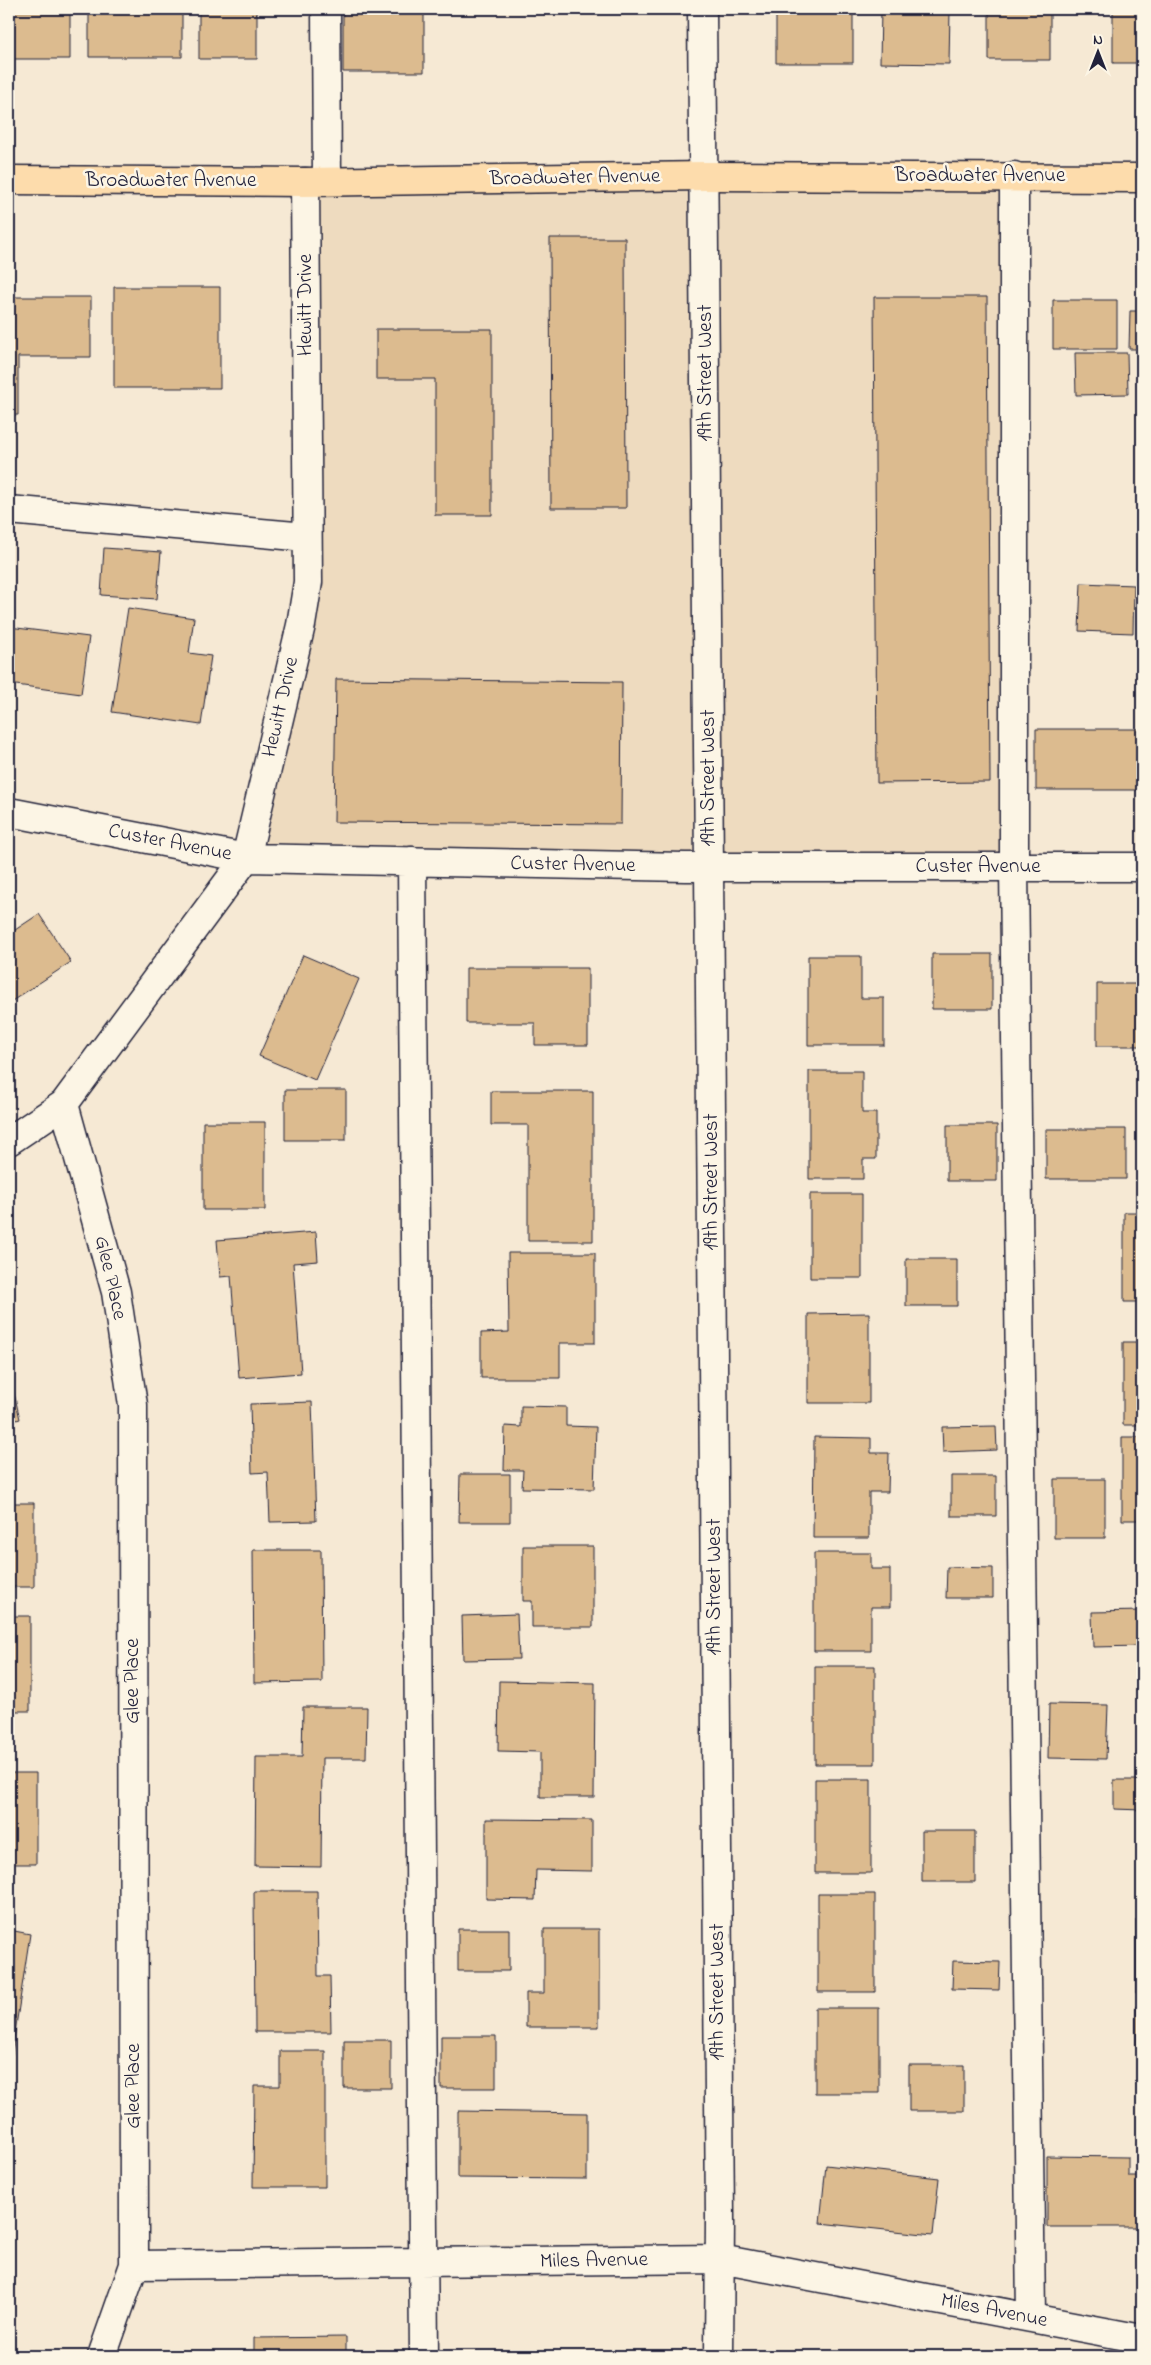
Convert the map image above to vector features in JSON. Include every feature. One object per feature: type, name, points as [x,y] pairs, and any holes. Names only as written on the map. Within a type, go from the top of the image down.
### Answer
[{"type":"main road","name":"Broadwater Avenue","points":[[9,180],[316,182],[705,176],[1142,178]]},
{"type":"street","name":"Hewitt Drive","points":[[9,1141],[64,1104],[246,858],[300,625],[308,582],[306,537],[316,182],[326,9]]},
{"type":"street","name":"19th Street West","points":[[702,9],[705,176],[720,2259],[719,2356]]},
{"type":"street","points":[[1014,176],[1014,867],[1031,2318]]},
{"type":"street","points":[[9,510],[306,537]]},
{"type":"street","name":"Custer Avenue","points":[[9,812],[246,858],[709,867],[1142,867]]},
{"type":"street","points":[[412,861],[425,2262],[424,2356]]},
{"type":"street","name":"Glee Place","points":[[64,1104],[116,1292],[133,1405],[134,2265]]},
{"type":"street","name":"Miles Avenue","points":[[134,2265],[720,2259],[1142,2339]]},
{"type":"street","points":[[102,2356],[134,2265]]},
{"type":"shaded area","points":[[1014,176],[1014,867],[246,858],[301,625],[305,182]]},
{"type":"building","points":[[89,9],[182,9],[182,57],[89,57]]},
{"type":"building","points":[[343,9],[424,9],[424,72],[343,72]]},
{"type":"building","points":[[776,9],[853,9],[853,63],[776,63]]},
{"type":"building","points":[[881,9],[950,9],[949,64],[880,63]]},
{"type":"building","points":[[989,9],[1050,9],[1050,60],[989,60]]},
{"type":"building","points":[[199,10],[257,10],[257,59],[199,59]]},
{"type":"building","points":[[9,11],[70,11],[70,59],[9,59]]},
{"type":"building","points":[[1113,11],[1142,11],[1142,63],[1113,63]]},
{"type":"building","points":[[550,238],[625,238],[626,508],[551,508]]},
{"type":"building","points":[[114,287],[220,287],[220,388],[114,388]]},
{"type":"building","points":[[9,297],[91,297],[91,357],[18,357],[18,415],[9,415]]},
{"type":"building","points":[[874,297],[987,297],[990,782],[877,783]]},
{"type":"building","points":[[1053,300],[1117,300],[1117,349],[1053,349]]},
{"type":"building","points":[[1130,311],[1142,311],[1142,349],[1129,349]]},
{"type":"building","points":[[376,329],[492,329],[492,515],[435,515],[435,379],[376,379]]},
{"type":"building","points":[[1075,353],[1127,353],[1128,394],[1076,395]]},
{"type":"building","points":[[104,548],[161,552],[157,599],[101,595]]},
{"type":"building","points":[[1081,583],[1134,585],[1133,633],[1079,631]]},
{"type":"building","points":[[128,608],[194,618],[189,653],[211,656],[201,725],[112,712]]},
{"type":"building","points":[[9,627],[89,637],[81,694],[9,684]]},
{"type":"building","points":[[336,679],[622,682],[621,824],[334,822]]},
{"type":"building","points":[[1036,729],[1142,729],[1142,790],[1036,790]]},
{"type":"building","points":[[39,914],[71,962],[9,1003],[9,934]]},
{"type":"building","points":[[932,954],[992,954],[992,1009],[932,1009]]},
{"type":"building","points":[[303,955],[359,979],[315,1080],[259,1056]]},
{"type":"building","points":[[808,956],[861,956],[861,998],[884,998],[884,1045],[808,1045]]},
{"type":"building","points":[[466,968],[588,968],[588,1045],[535,1045],[535,1023],[466,1023]]},
{"type":"building","points":[[1097,984],[1142,984],[1142,1046],[1097,1046]]},
{"type":"building","points":[[809,1071],[862,1071],[862,1113],[876,1113],[876,1159],[863,1159],[863,1179],[809,1179]]},
{"type":"building","points":[[285,1090],[346,1090],[346,1140],[285,1140]]},
{"type":"building","points":[[491,1091],[593,1091],[593,1241],[528,1241],[528,1125],[491,1125]]},
{"type":"building","points":[[203,1122],[265,1122],[265,1210],[203,1210]]},
{"type":"building","points":[[947,1125],[997,1125],[997,1181],[947,1181]]},
{"type":"building","points":[[1046,1129],[1126,1129],[1126,1179],[1046,1179]]},
{"type":"building","points":[[810,1194],[862,1194],[862,1278],[810,1278]]},
{"type":"building","points":[[1124,1212],[1142,1212],[1142,1302],[1124,1302]]},
{"type":"building","points":[[316,1232],[318,1261],[293,1263],[301,1373],[239,1378],[231,1276],[220,1277],[217,1240]]},
{"type":"building","points":[[508,1253],[595,1253],[595,1343],[560,1343],[560,1378],[481,1378],[481,1333],[509,1332]]},
{"type":"building","points":[[906,1259],[957,1259],[957,1306],[906,1306]]},
{"type":"building","points":[[869,1313],[869,1403],[808,1403],[808,1314]]},
{"type":"building","points":[[1123,1342],[1142,1342],[1142,1425],[1123,1425]]},
{"type":"building","points":[[9,1372],[20,1419],[9,1422]]},
{"type":"building","points":[[312,1402],[316,1521],[270,1522],[268,1472],[252,1473],[250,1404]]},
{"type":"building","points":[[521,1406],[566,1407],[566,1426],[596,1427],[594,1489],[522,1488],[523,1470],[504,1470],[505,1426],[521,1427]]},
{"type":"building","points":[[996,1426],[997,1450],[943,1452],[942,1427]]},
{"type":"building","points":[[814,1437],[871,1438],[871,1453],[889,1453],[888,1492],[869,1492],[869,1538],[813,1538]]},
{"type":"building","points":[[1122,1437],[1142,1437],[1142,1520],[1122,1520]]},
{"type":"building","points":[[460,1474],[510,1474],[510,1522],[459,1522]]},
{"type":"building","points":[[951,1476],[996,1476],[996,1516],[951,1516]]},
{"type":"building","points":[[1054,1479],[1105,1479],[1105,1538],[1054,1538]]},
{"type":"building","points":[[9,1503],[34,1503],[34,1587],[9,1587]]},
{"type":"building","points":[[523,1546],[593,1546],[593,1627],[532,1627],[532,1601],[523,1601]]},
{"type":"building","points":[[253,1550],[321,1550],[322,1682],[254,1683]]},
{"type":"building","points":[[814,1553],[871,1553],[871,1569],[890,1569],[890,1607],[871,1607],[871,1651],[814,1651]]},
{"type":"building","points":[[947,1567],[993,1568],[993,1598],[946,1598]]},
{"type":"building","points":[[1142,1611],[1142,1646],[1093,1647],[1092,1612]]},
{"type":"building","points":[[517,1614],[519,1659],[463,1660],[462,1616]]},
{"type":"building","points":[[9,1616],[30,1616],[30,1711],[9,1711]]},
{"type":"building","points":[[815,1666],[875,1666],[875,1764],[815,1764]]},
{"type":"building","points":[[499,1681],[595,1683],[594,1797],[540,1797],[540,1752],[498,1751]]},
{"type":"building","points":[[1049,1704],[1108,1705],[1106,1759],[1048,1758]]},
{"type":"building","points":[[303,1707],[367,1707],[366,1758],[322,1758],[321,1867],[255,1866],[256,1757],[302,1757]]},
{"type":"building","points":[[9,1773],[36,1773],[36,1864],[9,1864]]},
{"type":"building","points":[[815,1779],[871,1779],[871,1873],[815,1873]]},
{"type":"building","points":[[1114,1780],[1142,1780],[1142,1810],[1114,1809]]},
{"type":"building","points":[[486,1819],[592,1820],[592,1871],[536,1870],[535,1900],[486,1899]]},
{"type":"building","points":[[922,1831],[975,1831],[975,1882],[922,1882]]},
{"type":"building","points":[[254,1891],[317,1891],[318,1976],[330,1976],[331,2032],[255,2032]]},
{"type":"building","points":[[818,1894],[875,1894],[875,1992],[818,1992]]},
{"type":"building","points":[[1136,1920],[1142,1920],[1142,1993],[1136,1993]]},
{"type":"building","points":[[458,1929],[509,1929],[509,1971],[458,1971]]},
{"type":"building","points":[[544,1929],[599,1929],[599,2027],[526,2027],[526,1993],[544,1993]]},
{"type":"building","points":[[9,1930],[30,1934],[9,2072]]},
{"type":"building","points":[[953,1961],[1000,1962],[999,1990],[952,1989]]},
{"type":"building","points":[[1136,2006],[1142,2006],[1142,2046],[1136,2046]]},
{"type":"building","points":[[815,2008],[879,2008],[879,2093],[815,2093]]},
{"type":"building","points":[[441,2036],[496,2036],[496,2088],[441,2088]]},
{"type":"building","points":[[344,2040],[391,2040],[391,2088],[344,2088]]},
{"type":"building","points":[[280,2051],[325,2051],[325,2187],[253,2187],[254,2086],[280,2086]]},
{"type":"building","points":[[909,2065],[964,2065],[964,2111],[909,2111]]},
{"type":"building","points":[[458,2111],[587,2113],[587,2179],[458,2178]]},
{"type":"building","points":[[1047,2156],[1128,2157],[1128,2176],[1142,2176],[1142,2227],[1047,2227]]},
{"type":"building","points":[[826,2165],[939,2178],[933,2235],[820,2223]]},
{"type":"building","points":[[346,2337],[346,2356],[254,2356],[254,2338]]}]
